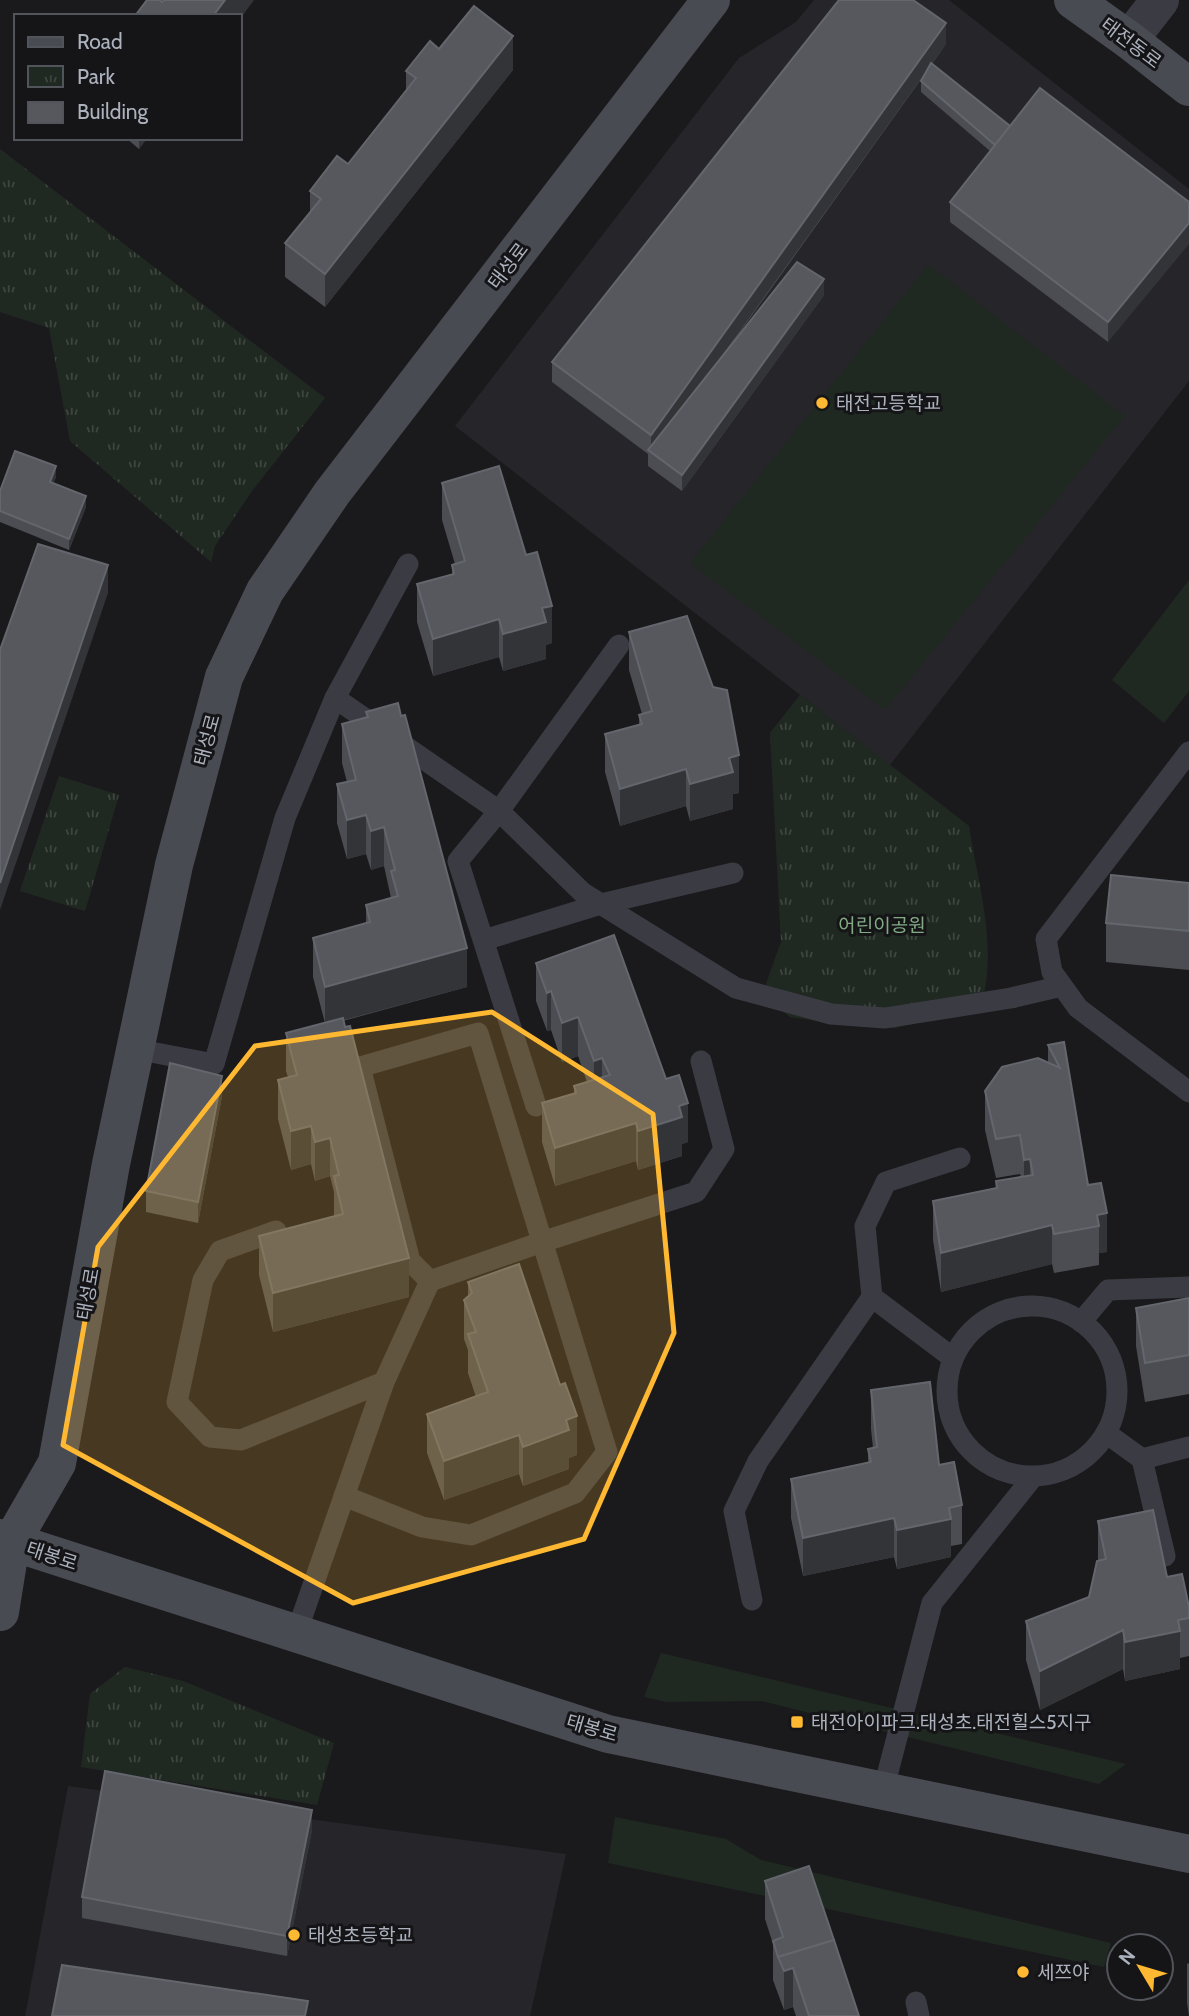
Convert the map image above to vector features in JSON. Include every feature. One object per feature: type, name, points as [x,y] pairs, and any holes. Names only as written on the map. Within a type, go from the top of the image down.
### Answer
[{"type":"street","name":"태성로","points":[[0,1612],[6,1540],[57,1463],[111,1164],[135,1049],[174,865],[223,677],[265,591],[332,493],[711,0]]},
{"type":"street","name":"태전동로","points":[[1073,0],[1189,88]]},
{"type":"street","points":[[1129,40],[1160,0]]},
{"type":"street","name":"태봉로","points":[[6,1540],[608,1734],[883,1791],[1187,1849]]},
{"type":"lane","points":[[135,1049],[214,1064],[285,818],[335,698],[408,564]]},
{"type":"lane","points":[[536,1106],[458,861],[499,811],[619,645]]},
{"type":"lane","points":[[335,698],[499,811],[583,893],[736,988],[831,1014],[885,1017],[1011,998],[1062,986]]},
{"type":"lane","points":[[1189,752],[1045,939],[1052,972],[1078,1009],[1189,1092]]},
{"type":"lane","points":[[484,940],[601,905],[733,873]]},
{"type":"lane","points":[[344,1496],[422,1527],[471,1535],[575,1493],[607,1452],[478,1033],[360,1067],[410,1261],[430,1281]]},
{"type":"lane","points":[[296,1634],[384,1382],[430,1281],[696,1192],[724,1149],[701,1061]]},
{"type":"lane","points":[[496,1092],[528,1081]]},
{"type":"lane","points":[[752,1600],[734,1511],[758,1461],[872,1297],[865,1226],[886,1182],[960,1158]]},
{"type":"lane","points":[[276,1231],[220,1251],[203,1280],[177,1402],[210,1437],[241,1440],[384,1382]]},
{"type":"lane","points":[[1082,1322],[1108,1290],[1189,1287]]},
{"type":"lane","points":[[872,1297],[953,1357]]},
{"type":"lane","points":[[1019,1306],[1047,1306],[1072,1315],[1082,1322],[1093,1331],[1109,1353],[1117,1379],[1116,1406],[1106,1433],[1088,1456],[1062,1472],[1033,1477],[1003,1473],[977,1459],[958,1436],[947,1409],[946,1379],[955,1351],[971,1329],[993,1314],[1019,1306]]},
{"type":"lane","points":[[1106,1433],[1142,1459],[1165,1556]]},
{"type":"lane","points":[[1142,1459],[1189,1447]]},
{"type":"lane","points":[[883,1791],[932,1603],[1033,1477]]},
{"type":"highlighted area","points":[[492,1012],[653,1114],[674,1333],[584,1539],[353,1603],[63,1445],[98,1247],[255,1046]]},
{"type":"shaded area","name":"태전고등학교","points":[[814,0],[949,0],[1189,189],[1189,381],[890,765],[455,426],[739,58],[796,22]]},
{"type":"shaded area","name":"태성초등학교","points":[[68,1786],[566,1854],[530,2016],[25,2016]]},
{"type":"green space","points":[[0,149],[325,398],[252,491],[215,546],[211,562],[70,441],[49,328],[0,312]]},
{"type":"green space","points":[[928,264],[1125,416],[885,710],[690,563]]},
{"type":"green space","points":[[1189,580],[1189,691],[1164,723],[1112,680]]},
{"type":"green space","name":"어린이공원","points":[[800,695],[969,826],[987,931],[987,973],[984,993],[949,1015],[895,1028],[855,1026],[790,1017],[762,995],[781,942],[770,733]]},
{"type":"green space","points":[[59,776],[119,795],[85,911],[20,891]]},
{"type":"green space","points":[[661,1653],[1126,1764],[1099,1784],[761,1701],[667,1702],[644,1697]]},
{"type":"green space","points":[[125,1667],[183,1681],[334,1743],[317,1805],[81,1767],[90,1694]]},
{"type":"green space","points":[[615,1817],[726,1839],[761,1860],[1105,1942],[1105,1964],[1104,1967],[608,1863]]},
{"type":"building","points":[[147,0],[225,0],[214,14],[136,14]]},
{"type":"building","points":[[839,0],[913,0],[946,23],[651,435],[552,362]]},
{"type":"building","points":[[474,6],[513,36],[325,274],[285,243],[321,199],[310,191],[337,156],[348,164],[416,78],[406,71],[430,41],[439,49]]},
{"type":"building","points":[[931,63],[1010,126],[995,145],[921,81]]},
{"type":"building","points":[[1040,88],[1189,202],[1189,223],[1108,322],[950,202]]},
{"type":"building","points":[[797,262],[824,279],[682,475],[648,450]]},
{"type":"building","points":[[15,451],[56,466],[50,482],[86,496],[69,539],[0,511],[0,491]]},
{"type":"building","points":[[499,466],[526,555],[537,552],[552,606],[542,608],[546,622],[503,634],[499,619],[433,639],[417,584],[454,574],[452,565],[465,561],[442,483]]},
{"type":"building","points":[[38,544],[108,565],[0,883],[0,650]]},
{"type":"building","points":[[687,616],[713,687],[727,690],[739,755],[729,758],[733,772],[690,784],[686,769],[620,789],[605,734],[642,724],[639,715],[652,711],[629,632]]},
{"type":"building","points":[[398,703],[401,716],[405,715],[467,948],[325,987],[313,938],[370,922],[366,905],[398,896],[391,871],[395,870],[384,827],[371,831],[366,815],[347,820],[337,784],[356,780],[342,724],[368,717],[366,712]]},
{"type":"building","points":[[1111,875],[1189,883],[1189,931],[1106,923]]},
{"type":"building","points":[[614,935],[666,1079],[679,1075],[688,1103],[679,1106],[682,1117],[638,1131],[636,1123],[555,1148],[542,1103],[576,1093],[574,1086],[610,1075],[602,1058],[594,1061],[578,1017],[562,1023],[551,991],[547,993],[536,963]]},
{"type":"building","points":[[343,1018],[345,1027],[350,1026],[409,1258],[273,1293],[259,1236],[343,1214],[334,1176],[339,1175],[330,1138],[315,1142],[311,1126],[291,1131],[278,1080],[297,1075],[286,1033]]},
{"type":"building","points":[[1064,1042],[1088,1185],[1101,1183],[1107,1213],[1097,1215],[1099,1226],[1054,1234],[1052,1225],[941,1253],[933,1201],[997,1188],[996,1181],[1033,1175],[1030,1159],[1024,1160],[1020,1135],[996,1139],[985,1091],[1002,1067],[1038,1058],[1060,1068],[1048,1045]]},
{"type":"building","points":[[170,1063],[222,1076],[198,1202],[146,1191]]},
{"type":"building","points":[[519,1264],[560,1385],[565,1383],[577,1416],[566,1420],[569,1430],[523,1447],[519,1435],[444,1461],[427,1414],[488,1392],[468,1334],[476,1332],[464,1300],[472,1293],[468,1282]]},
{"type":"building","points":[[1189,1298],[1189,1355],[1145,1363],[1136,1308]]},
{"type":"building","points":[[930,1382],[939,1465],[954,1462],[962,1505],[949,1508],[951,1519],[897,1530],[894,1518],[803,1538],[791,1479],[871,1462],[868,1449],[877,1447],[871,1390]]},
{"type":"building","points":[[1153,1510],[1167,1577],[1182,1574],[1189,1618],[1178,1620],[1180,1631],[1125,1642],[1123,1630],[1040,1671],[1026,1621],[1089,1597],[1097,1561],[1106,1559],[1098,1521]]},
{"type":"building","points":[[105,1771],[312,1810],[287,1936],[82,1897]]},
{"type":"building","points":[[809,1866],[834,1940],[778,1957],[773,1941],[783,1937],[765,1881]]},
{"type":"building","points":[[834,1940],[859,2016],[809,2016],[793,1968],[784,1971],[778,1957]]},
{"type":"building","points":[[62,1965],[308,2001],[305,2016],[52,2016]]},
{"type":"place","name":"태전고등학교","points":[[822,403]]},
{"type":"place","name":"태전아이파크.태성초.태전힐스5지구","points":[[797,1722]]},
{"type":"place","name":"태성초등학교","points":[[294,1935]]},
{"type":"place","name":"세쯔야","points":[[1023,1972]]}]
